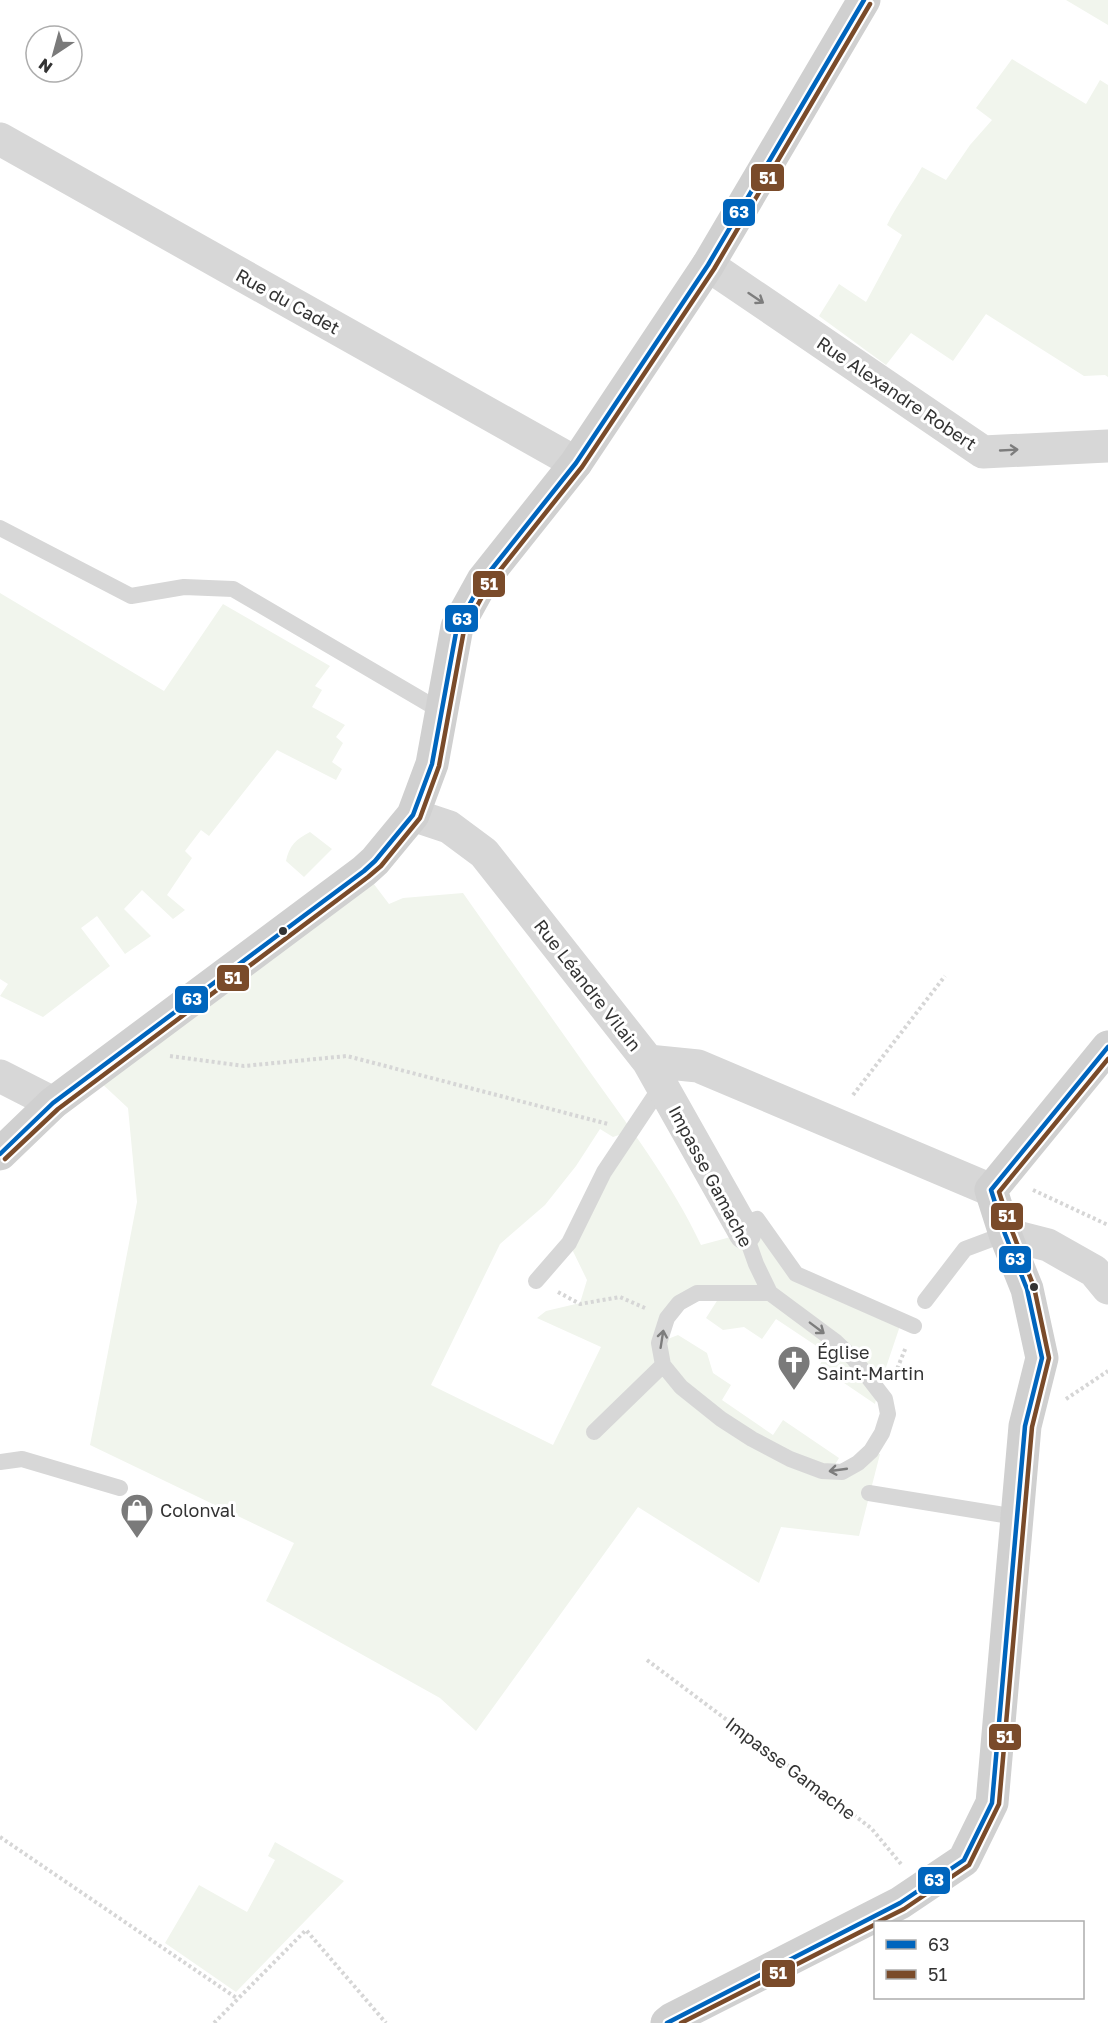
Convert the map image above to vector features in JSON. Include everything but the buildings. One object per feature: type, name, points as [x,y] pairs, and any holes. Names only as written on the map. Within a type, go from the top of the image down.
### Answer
[{"type":"street","points":[[0,1154],[53,1104],[364,871],[413,815],[432,764],[457,627],[462,617],[483,580],[576,463],[708,265],[864,0]]},
{"type":"street","name":"Rue du Cadet","points":[[0,139],[576,463]]},
{"type":"street","name":"Rue Alexandre Robert","points":[[708,265],[983,452],[1108,446]]},
{"type":"street","name":"Rue Léandre Vilain","points":[[413,815],[449,827],[484,853],[655,1073],[698,1065],[991,1190]]},
{"type":"street","points":[[667,2023],[900,1903],[922,1889],[964,1860],[992,1803],[1025,1426],[1042,1358],[1028,1289],[1005,1234],[991,1190],[1108,1047]]},
{"type":"street","name":"Impasse Gamache","points":[[655,1073],[743,1229]]},
{"type":"street","points":[[0,1076],[53,1104]]},
{"type":"street","points":[[1005,1234],[1048,1245],[1094,1271],[1108,1288]]},
{"type":"lane","points":[[0,528],[131,596],[183,587],[233,589],[441,711]]},
{"type":"lane","points":[[536,1281],[569,1243],[604,1172],[632,1130],[655,1073]]},
{"type":"lane","points":[[743,1229],[757,1219],[796,1274],[914,1326]]},
{"type":"lane","name":"Impasse Gamache","points":[[663,1365],[681,1387],[721,1419],[790,1459],[822,1471],[842,1472],[858,1463],[871,1451],[882,1433],[888,1414],[885,1399],[854,1359],[770,1293],[743,1229]]},
{"type":"lane","points":[[925,1301],[965,1249],[1005,1234]]},
{"type":"lane","points":[[594,1432],[663,1365],[659,1342],[667,1318],[679,1304],[697,1293],[770,1293]]},
{"type":"lane","points":[[0,1462],[22,1459],[120,1488]]},
{"type":"lane","points":[[869,1493],[1004,1515],[1018,1514]]},
{"type":"path","points":[[832,1122],[945,975]]},
{"type":"path","points":[[124,1050],[244,1065],[347,1056],[632,1130]]},
{"type":"path","points":[[991,1190],[1028,1187],[1108,1225]]},
{"type":"path","points":[[536,1281],[580,1304],[620,1297],[667,1318]]},
{"type":"path","name":"Impasse Gamache","points":[[647,1660],[871,1828],[922,1889]]},
{"type":"path","points":[[0,1837],[238,1999]]},
{"type":"path","points":[[214,2023],[306,1930],[386,2023]]},
{"type":"shaded area","points":[[1066,0],[1108,0],[1108,25]]},
{"type":"shaded area","points":[[1012,59],[1086,104],[1100,80],[1108,85],[1108,377],[1105,375],[1084,376],[986,314],[953,361],[911,333],[886,365],[819,316],[839,284],[866,302],[902,235],[887,225],[895,210],[922,167],[946,180],[970,145],[992,120],[976,108]]},
{"type":"shaded area","points":[[0,593],[164,691],[223,604],[330,666],[315,686],[322,690],[312,707],[345,725],[336,737],[343,743],[332,762],[342,769],[336,780],[277,750],[209,836],[201,830],[185,851],[192,858],[167,895],[185,910],[173,919],[142,890],[124,909],[151,936],[125,954],[97,916],[81,928],[110,966],[43,1017],[0,996],[8,984],[0,979]]},
{"type":"shaded area","points":[[310,832],[332,849],[304,877],[286,861],[294,844]]},
{"type":"shaded area","points":[[364,871],[389,904],[403,898],[463,893],[650,1156],[690,1222],[701,1245],[764,1228],[796,1274],[902,1320],[875,1404],[819,1366],[827,1353],[776,1319],[762,1339],[744,1327],[723,1330],[706,1318],[722,1293],[679,1303],[660,1342],[678,1335],[707,1353],[713,1373],[731,1385],[722,1400],[773,1435],[783,1420],[839,1458],[831,1471],[871,1451],[880,1454],[859,1536],[781,1527],[759,1583],[638,1507],[476,1731],[440,1698],[266,1601],[294,1543],[90,1445],[137,1202],[128,1108],[99,1081]],"holes":[[[600,1129],[613,1137],[631,1131],[569,1243],[587,1280],[580,1303],[546,1311],[537,1318],[601,1347],[553,1445],[431,1385],[500,1244],[545,1205],[576,1166]]]},
{"type":"shaded area","points":[[275,1842],[344,1881],[236,1992],[165,1943],[199,1885],[247,1912],[275,1860],[268,1856]]},
{"type":"transit line","name":"63","points":[[0,1154],[53,1103],[364,871],[413,815],[432,764],[457,627],[483,580],[576,463],[708,265],[864,0]]},
{"type":"transit line","name":"51","points":[[5,1159],[58,1109],[368,877],[381,866],[420,818],[439,766],[464,630],[489,584],[582,467],[714,269],[870,4]]},
{"type":"transit line","name":"63","points":[[667,2023],[900,1903],[964,1860],[992,1803],[1025,1426],[1042,1358],[1027,1289],[1005,1234],[991,1190],[1108,1047]]},
{"type":"transit line","name":"51","points":[[880,1921],[904,1909],[969,1865],[999,1804],[1032,1427],[1049,1358],[1034,1287],[999,1192],[1108,1059]]},
{"type":"transit line","name":"51","points":[[681,2023],[874,1925]]},
{"type":"place","name":"Église Saint-Martin","points":[[794,1391]]},
{"type":"place","name":"Colonval","points":[[137,1539]]}]
